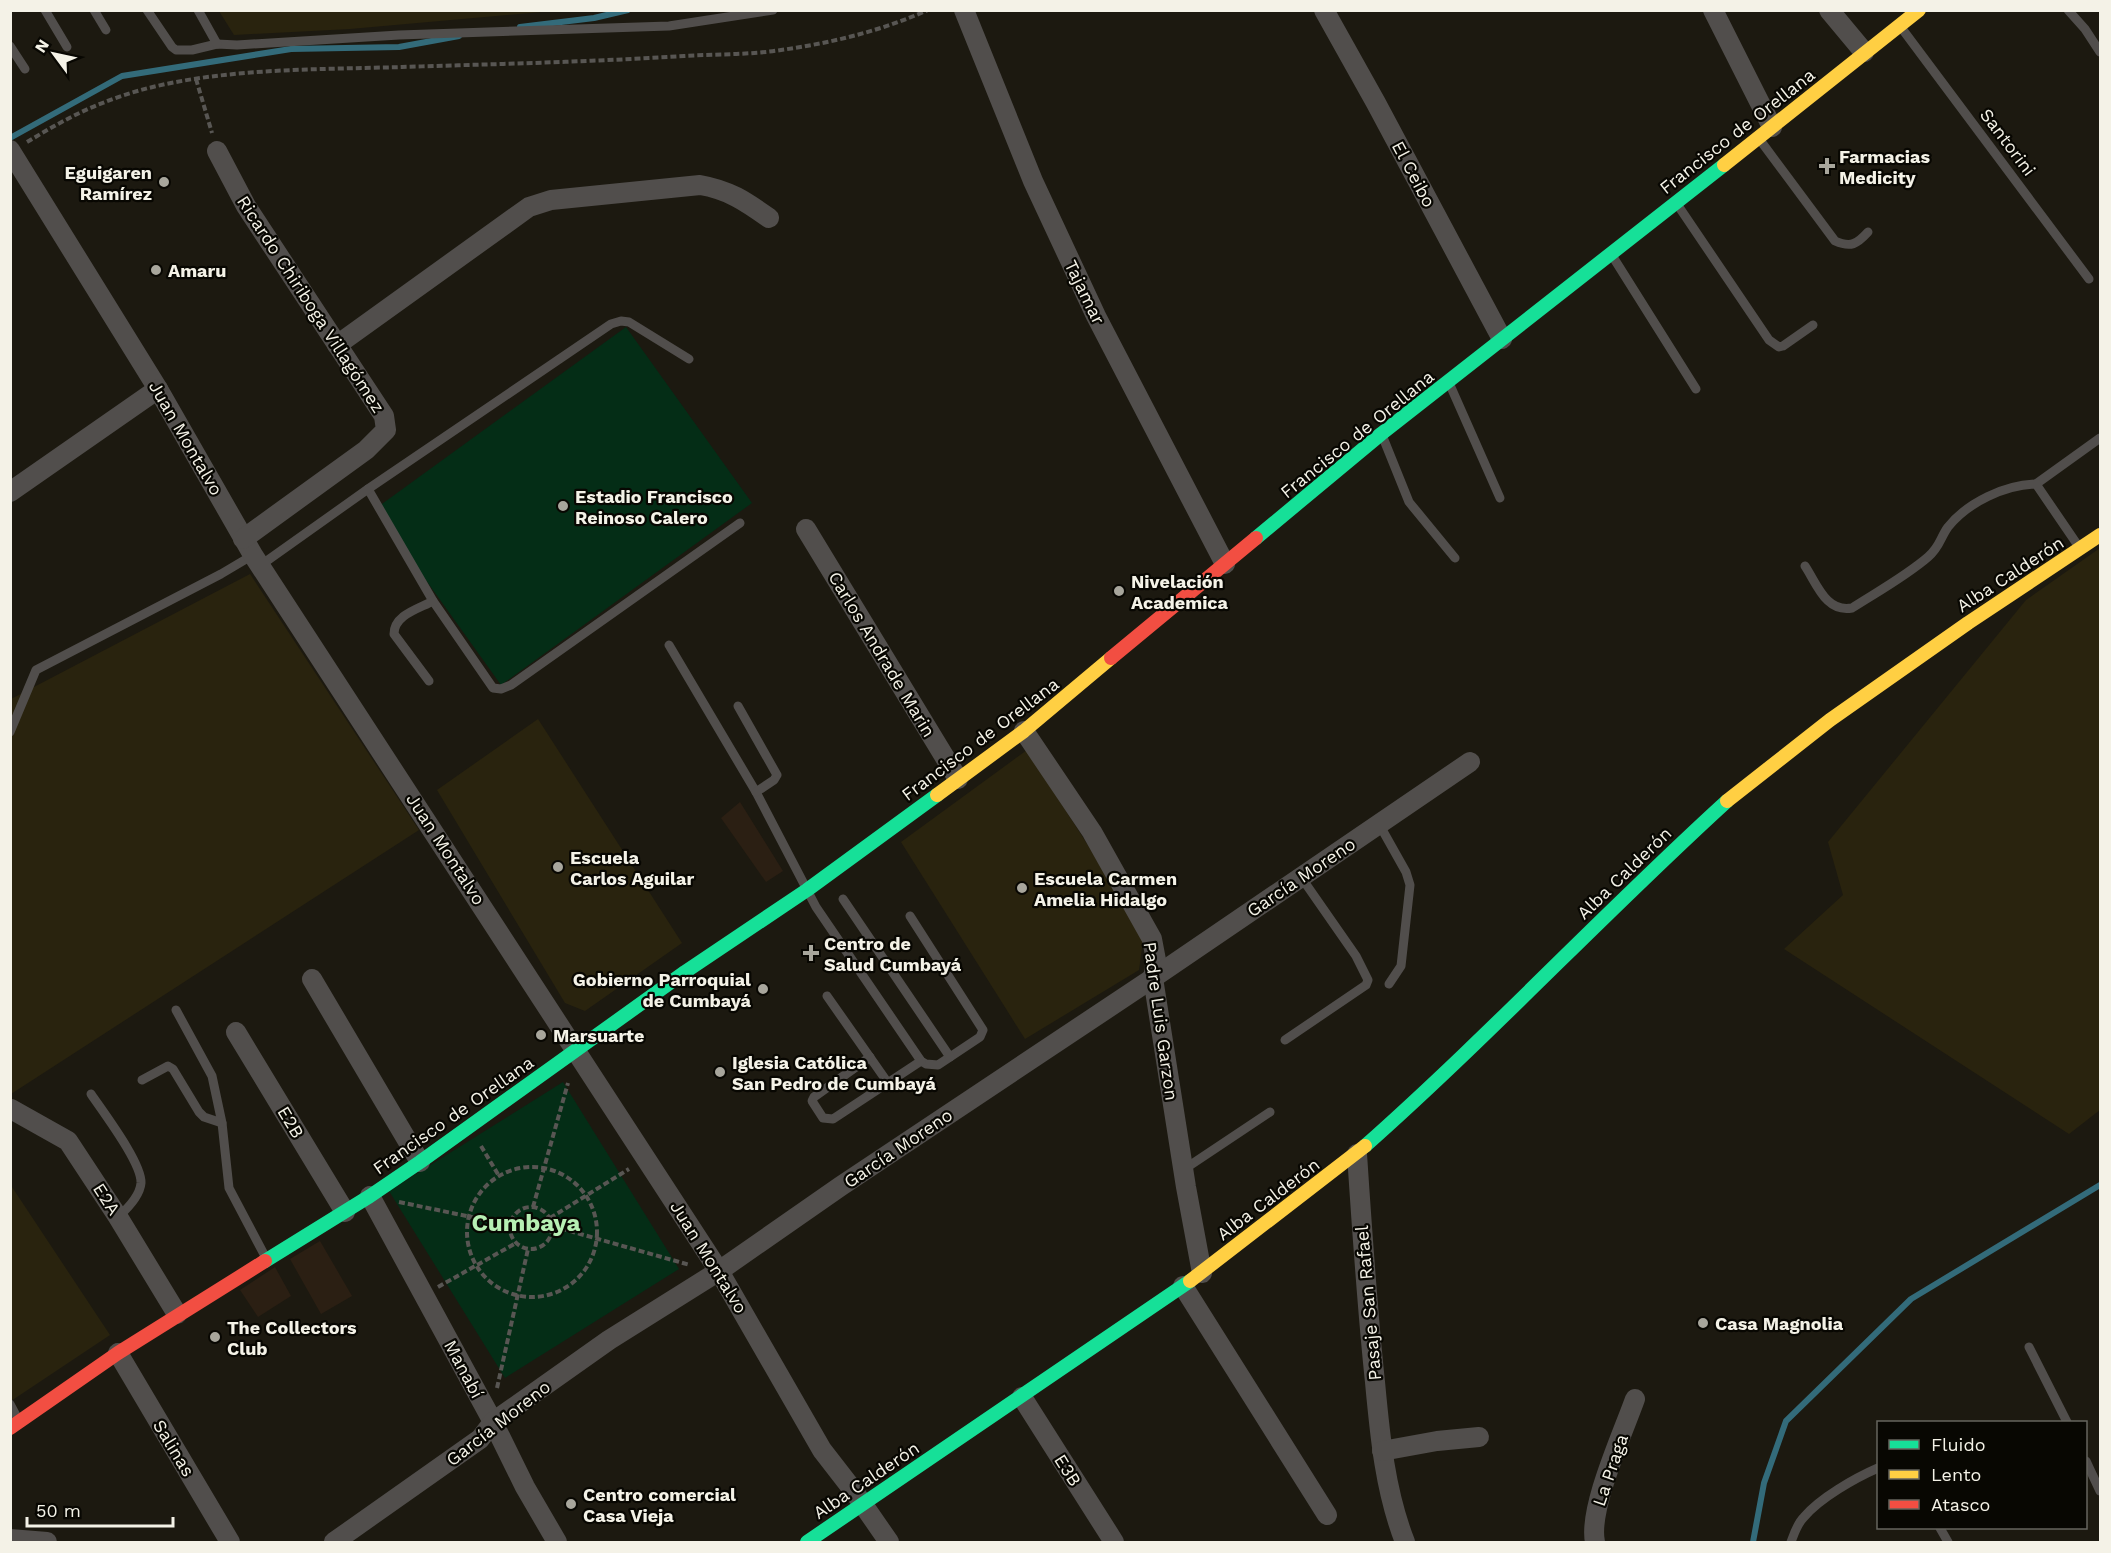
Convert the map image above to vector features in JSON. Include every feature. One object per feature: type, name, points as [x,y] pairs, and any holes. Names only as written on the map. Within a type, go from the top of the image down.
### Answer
[{"type":"street","name":"Tajamar","points":[[964,10],[1033,181],[1091,306],[1225,564]]},
{"type":"street","name":"El Ceibo","points":[[1324,10],[1502,339]]},
{"type":"street","points":[[1713,10],[1766,132]]},
{"type":"street","points":[[1829,10],[1864,52]]},
{"type":"street","name":"Francisco de Orellana","points":[[15,1425],[177,1314],[345,1212],[420,1162],[576,1050],[807,890],[1024,731],[1381,434],[1449,383],[1919,10]]},
{"type":"street","name":"Juan Montalvo","points":[[11,150],[158,389],[253,553],[719,1271],[822,1450],[889,1542]]},
{"type":"street","name":"Ricardo Chiriboga Villagómez","points":[[217,152],[246,206],[384,416],[386,430],[253,553]]},
{"type":"street","points":[[337,345],[529,207],[551,200],[700,185],[719,188],[740,197],[769,218]]},
{"type":"street","points":[[10,492],[158,389]]},
{"type":"street","name":"Carlos Andrade Marin","points":[[806,529],[958,778]]},
{"type":"street","name":"Alba Calderón","points":[[807,1542],[1202,1273],[1357,1154],[1425,1093],[1676,847],[1732,796],[1830,720],[1968,623],[2100,535]]},
{"type":"street","name":"Padre Luis Garzon","points":[[1024,731],[1092,832],[1152,939],[1156,960],[1153,978],[1183,1170],[1202,1273]]},
{"type":"street","name":"García Moreno","points":[[334,1542],[480,1439],[493,1422],[609,1340],[719,1271],[841,1186],[1153,978],[1470,762]]},
{"type":"street","points":[[312,979],[420,1162]]},
{"type":"street","name":"E2B","points":[[236,1032],[345,1212]]},
{"type":"street","name":"E2A","points":[[11,1109],[68,1141],[177,1314]]},
{"type":"street","name":"Pasaje San Rafael","points":[[1357,1154],[1370,1335],[1382,1451],[1395,1519],[1405,1542]]},
{"type":"street","name":"Manabí","points":[[370,1196],[493,1422],[525,1487],[557,1542]]},
{"type":"street","points":[[1183,1286],[1327,1515]]},
{"type":"street","name":"Salinas","points":[[118,1353],[230,1542]]},
{"type":"street","name":"E3B","points":[[1022,1397],[1114,1542]]},
{"type":"street","name":"La Praga","points":[[1595,1542],[1593,1533],[1595,1512],[1635,1399]]},
{"type":"street","points":[[1382,1451],[1437,1441],[1479,1437]]},
{"type":"street","points":[[10,1539],[47,1542]]},
{"type":"lane","points":[[45,10],[67,47]]},
{"type":"lane","points":[[94,10],[106,30]]},
{"type":"lane","points":[[147,10],[176,50],[192,50],[217,44],[237,45],[399,35],[669,26],[773,10]]},
{"type":"lane","points":[[198,10],[217,44]]},
{"type":"lane","points":[[2068,10],[2085,29],[2100,52]]},
{"type":"lane","name":"Santorini","points":[[1899,26],[2089,279]]},
{"type":"lane","points":[[10,46],[25,69]]},
{"type":"lane","points":[[1766,132],[1835,241],[1844,245],[1854,244],[1868,232]]},
{"type":"lane","points":[[1676,202],[1769,340],[1779,347],[1784,346],[1813,325]]},
{"type":"lane","points":[[1611,253],[1696,389]]},
{"type":"lane","points":[[10,732],[36,670],[211,579],[368,489],[611,324],[621,321],[629,322],[689,359]]},
{"type":"lane","points":[[1449,383],[1500,498]]},
{"type":"lane","points":[[1381,434],[1409,502],[1455,558]]},
{"type":"lane","points":[[1805,566],[1829,604],[1843,610],[1852,608],[1927,558],[1938,548],[1946,530],[1956,518],[2000,491],[2021,484],[2036,484],[2100,438]]},
{"type":"lane","points":[[2036,484],[2080,549]]},
{"type":"lane","points":[[368,489],[433,601],[493,688],[501,689],[511,685],[740,524]]},
{"type":"lane","points":[[429,681],[394,634],[394,626],[400,619],[433,601]]},
{"type":"lane","points":[[669,645],[756,792],[816,907],[921,1061],[932,1066],[938,1065],[980,1037],[983,1030],[910,916]]},
{"type":"lane","points":[[738,706],[777,776],[756,792]]},
{"type":"lane","points":[[1379,824],[1406,872],[1410,885],[1401,966],[1389,984]]},
{"type":"lane","points":[[1285,1040],[1366,985],[1368,980],[1356,956],[1301,877]]},
{"type":"lane","points":[[843,899],[950,1057]]},
{"type":"lane","points":[[827,996],[888,1083]]},
{"type":"lane","points":[[176,1010],[212,1076],[222,1123],[229,1188],[267,1260]]},
{"type":"lane","points":[[870,1057],[814,1096],[812,1101],[824,1118],[833,1119],[921,1061]]},
{"type":"lane","points":[[142,1080],[168,1066],[173,1069],[199,1112],[204,1117],[222,1123]]},
{"type":"lane","points":[[91,1094],[132,1156],[141,1182],[139,1191],[118,1217]]},
{"type":"lane","points":[[1183,1170],[1270,1112]]},
{"type":"lane","points":[[2029,1347],[2066,1421]]},
{"type":"lane","points":[[10,1404],[15,1425]]},
{"type":"lane","points":[[2087,1465],[2100,1491]]},
{"type":"lane","points":[[1791,1542],[1803,1517],[1839,1489],[1877,1469]]},
{"type":"path","points":[[11,150],[59,123],[106,101],[196,79],[307,70],[616,60],[780,50],[840,39],[896,24],[928,10]]},
{"type":"path","points":[[196,79],[217,152]]},
{"type":"path","points":[[533,1207],[570,1077]]},
{"type":"path","points":[[484,1153],[499,1176]]},
{"type":"path","points":[[519,1167],[546,1167],[569,1177],[587,1195],[598,1223],[598,1239],[594,1254],[586,1268],[564,1290],[549,1295],[517,1296],[493,1284],[483,1276],[476,1265],[467,1233],[469,1218],[474,1203],[483,1189],[499,1176],[519,1167]]},
{"type":"path","points":[[550,1218],[629,1170]]},
{"type":"path","points":[[394,1201],[510,1225]]},
{"type":"path","points":[[533,1207],[546,1212],[552,1226],[545,1243],[540,1247],[528,1249],[516,1243],[510,1232],[510,1225],[515,1213],[520,1209],[533,1207]]},
{"type":"path","points":[[552,1226],[690,1265]]},
{"type":"path","points":[[437,1287],[516,1243]]},
{"type":"path","points":[[497,1388],[528,1249]]},
{"type":"shaded area","points":[[219,11],[552,11],[350,29],[234,35]]},
{"type":"shaded area","points":[[2100,548],[2100,1110],[2069,1134],[1784,949],[1843,895],[1828,842],[2026,600]]},
{"type":"shaded area","points":[[250,574],[419,830],[11,1094],[11,699]]},
{"type":"shaded area","name":"Escuela Carlos Aguilar","points":[[538,719],[682,943],[585,1011],[565,1003],[437,790]]},
{"type":"shaded area","name":"Escuela Carmen Amelia Hidalgo","points":[[1027,750],[1144,933],[1139,970],[1025,1039],[901,842]]},
{"type":"shaded area","points":[[740,802],[783,871],[766,882],[721,818]]},
{"type":"shaded area","points":[[10,1184],[110,1335],[11,1401],[10,1401]]},
{"type":"shaded area","points":[[320,1241],[352,1296],[321,1314],[290,1259]]},
{"type":"shaded area","points":[[275,1267],[291,1296],[258,1317],[240,1290]]},
{"type":"green space","name":"Estadio Francisco Reinoso Calero","points":[[626,327],[752,503],[501,685],[375,509]]},
{"type":"green space","points":[[563,1082],[679,1269],[505,1378],[389,1191]]},
{"type":"waterway","points":[[520,27],[594,18],[628,10]]},
{"type":"waterway","points":[[10,138],[122,76],[291,49],[399,47],[459,36]]},
{"type":"waterway","points":[[1753,1542],[1764,1483],[1786,1421],[1911,1299],[2100,1185]]},
{"type":"traffic: fast","points":[[1256,538],[1381,434],[1724,165]]},
{"type":"traffic: fast","points":[[265,1261],[420,1162],[685,972],[807,890],[937,795]]},
{"type":"traffic: fast","points":[[1365,1146],[1457,1061],[1727,801]]},
{"type":"traffic: fast","points":[[807,1542],[1190,1281]]},
{"type":"traffic: slow","points":[[1724,165],[1919,10]]},
{"type":"traffic: slow","points":[[1727,801],[1830,720],[1968,623],[2100,535]]},
{"type":"traffic: slow","points":[[937,795],[1024,731],[1111,658]]},
{"type":"traffic: slow","points":[[1190,1281],[1365,1146]]},
{"type":"traffic: jam","points":[[1111,658],[1256,538]]},
{"type":"traffic: jam","points":[[10,1428],[118,1353],[265,1261]]},
{"type":"place","name":"Farmacias Medicity","points":[[1827,166]]},
{"type":"place","name":"Eguigaren Ramírez","points":[[164,182]]},
{"type":"place","name":"Amaru","points":[[156,270]]},
{"type":"place","name":"Estadio Francisco Reinoso Calero","points":[[563,506]]},
{"type":"place","name":"Nivelación Academica","points":[[1119,591]]},
{"type":"place","name":"Escuela Carlos Aguilar","points":[[558,867]]},
{"type":"place","name":"Escuela Carmen Amelia Hidalgo","points":[[1022,888]]},
{"type":"place","name":"Centro de Salud Cumbayá","points":[[811,953]]},
{"type":"place","name":"Gobierno Parroquial de Cumbayá","points":[[763,989]]},
{"type":"place","name":"Marsuarte","points":[[541,1035]]},
{"type":"place","name":"Iglesia Católica San Pedro de Cumbayá","points":[[720,1072]]},
{"type":"place","name":"Casa Magnolia","points":[[1703,1323]]},
{"type":"place","name":"The Collectors Club","points":[[215,1337]]},
{"type":"place","name":"Centro comercial Casa Vieja","points":[[571,1504]]},
{"type":"district","name":"Cumbaya","points":[[526,1223]]}]
